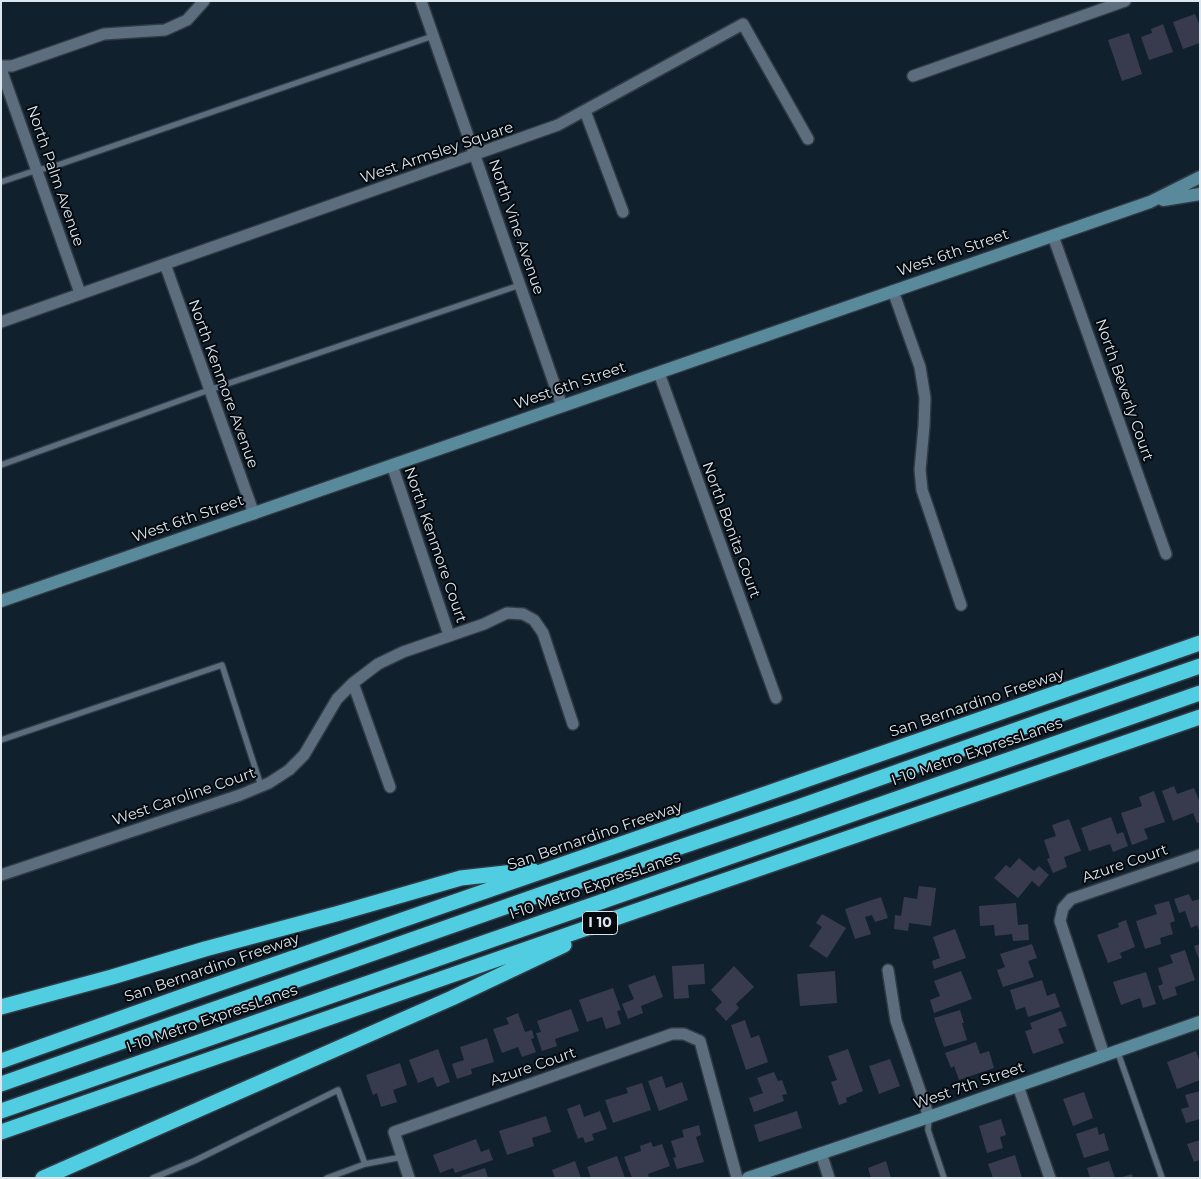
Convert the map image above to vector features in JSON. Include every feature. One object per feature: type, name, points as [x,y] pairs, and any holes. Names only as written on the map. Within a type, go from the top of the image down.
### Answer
[{"type":"highway","name":"San Bernardino Freeway","points":[[1,1061],[1200,643]]},
{"type":"highway","name":"I-10 Metro ExpressLanes","points":[[1,1084],[1200,666]]},
{"type":"highway","name":"I-10 Metro ExpressLanes","points":[[1,1111],[1200,693]]},
{"type":"highway","name":"I 10","points":[[1,1132],[1200,717]]},
{"type":"highway","points":[[1,1007],[461,878],[561,866]]},
{"type":"highway","points":[[43,1178],[452,998],[633,912]]},
{"type":"street","points":[[1,68],[12,66],[104,34],[165,30],[187,20],[204,1]]},
{"type":"street","name":"North Vine Avenue","points":[[421,1],[562,406]]},
{"type":"street","points":[[913,76],[1126,1]]},
{"type":"street","name":"West Armsley Square","points":[[1,322],[558,125],[743,24],[808,139]]},
{"type":"street","name":"North Palm Avenue","points":[[1,68],[80,293]]},
{"type":"street","points":[[586,111],[623,212]]},
{"type":"street","name":"West 6th Street","points":[[1,602],[1150,202],[1200,177]]},
{"type":"street","name":"West 6th Street","points":[[1150,202],[1200,194]]},
{"type":"street","name":"North Beverly Court","points":[[1054,236],[1166,554]]},
{"type":"street","name":"North Kenmore Avenue","points":[[165,264],[254,514]]},
{"type":"street","points":[[893,291],[920,367],[925,398],[920,470],[922,490],[961,605]]},
{"type":"street","name":"North Bonita Court","points":[[659,373],[776,698]]},
{"type":"street","name":"North Kenmore Court","points":[[392,465],[449,635]]},
{"type":"street","name":"West Caroline Court","points":[[1,875],[262,786],[288,770],[304,755],[337,699],[353,683],[378,664],[403,652],[484,624],[507,613],[523,614],[534,620],[543,633],[573,724]]},
{"type":"street","points":[[353,683],[390,787]]},
{"type":"street","name":"Azure Court","points":[[1104,1055],[1060,921],[1063,908],[1071,899],[1200,854]]},
{"type":"street","points":[[888,970],[896,1021],[929,1117]]},
{"type":"street","name":"West 7th Street","points":[[748,1178],[1200,1022]]},
{"type":"street","name":"Azure Court","points":[[402,1157],[394,1132],[672,1034],[684,1034],[700,1041],[737,1178]]},
{"type":"street","points":[[1018,1086],[1050,1178]]},
{"type":"street","points":[[820,1153],[829,1178]]},
{"type":"street","points":[[402,1157],[409,1178]]},
{"type":"lane","points":[[1,182],[37,170],[52,168],[433,36]]},
{"type":"lane","points":[[1,465],[210,390],[520,285]]},
{"type":"lane","points":[[1,740],[222,664],[262,786]]},
{"type":"lane","points":[[1117,1050],[1162,1178]]},
{"type":"lane","points":[[153,1178],[194,1161],[338,1090],[365,1164]]},
{"type":"lane","points":[[929,1117],[928,1130],[944,1178]]},
{"type":"lane","points":[[327,1178],[365,1164],[402,1157]]},
{"type":"building","points":[[1195,14],[1200,26],[1200,43],[1183,49],[1173,22]]},
{"type":"building","points":[[1163,24],[1173,52],[1149,60],[1141,37],[1152,33],[1151,29]]},
{"type":"building","points":[[1129,33],[1142,74],[1122,81],[1108,40]]},
{"type":"building","points":[[1174,786],[1177,794],[1194,788],[1200,803],[1200,822],[1197,823],[1193,813],[1173,821],[1162,791]]},
{"type":"building","points":[[1154,791],[1165,822],[1144,829],[1148,839],[1132,845],[1121,813],[1142,806],[1139,797]]},
{"type":"building","points":[[1111,817],[1117,834],[1123,832],[1128,846],[1113,852],[1110,844],[1089,851],[1081,828]]},
{"type":"building","points":[[1069,819],[1081,851],[1064,857],[1067,867],[1053,873],[1047,859],[1050,858],[1044,840],[1056,836],[1052,825]]},
{"type":"building","points":[[1019,858],[1034,871],[1039,866],[1049,875],[1039,887],[1032,881],[1018,898],[994,878],[1006,865],[1010,868]]},
{"type":"building","points":[[919,886],[936,888],[931,926],[909,923],[908,931],[894,929],[895,915],[901,916],[904,897],[917,899]]},
{"type":"building","points":[[1189,894],[1192,901],[1200,899],[1200,933],[1197,925],[1191,928],[1185,911],[1179,913],[1174,899]]},
{"type":"building","points":[[881,897],[888,918],[875,922],[872,915],[865,917],[871,934],[855,939],[845,909]]},
{"type":"building","points":[[1169,901],[1175,921],[1170,923],[1173,934],[1160,938],[1161,944],[1145,949],[1136,921],[1157,914],[1154,905]]},
{"type":"building","points":[[1016,903],[1018,925],[1028,924],[1029,940],[1013,941],[1012,934],[995,936],[994,925],[980,926],[979,906]]},
{"type":"building","points":[[822,914],[846,928],[827,958],[809,946],[822,927],[816,923]]},
{"type":"building","points":[[1126,920],[1135,947],[1120,953],[1122,958],[1108,963],[1097,935],[1119,927],[1118,923]]},
{"type":"building","points":[[955,929],[966,958],[934,969],[932,961],[940,958],[933,937]]},
{"type":"building","points":[[1032,944],[1037,958],[1028,961],[1034,977],[1003,987],[997,970],[1005,967],[1000,954]]},
{"type":"building","points":[[1200,944],[1200,962],[1194,946]]},
{"type":"building","points":[[1185,950],[1195,980],[1175,987],[1177,995],[1163,1000],[1158,986],[1163,984],[1158,968],[1173,963],[1170,955]]},
{"type":"building","points":[[704,964],[705,984],[688,985],[689,998],[674,999],[672,966]]},
{"type":"building","points":[[734,966],[754,987],[736,1004],[739,1008],[726,1021],[715,1009],[722,1002],[711,990]]},
{"type":"building","points":[[835,971],[837,1003],[800,1006],[797,974]]},
{"type":"building","points":[[961,971],[972,999],[934,1013],[930,1000],[940,996],[934,981]]},
{"type":"building","points":[[1146,972],[1156,1004],[1143,1008],[1140,998],[1121,1005],[1113,982]]},
{"type":"building","points":[[655,975],[663,997],[641,1006],[643,1013],[628,1019],[622,1004],[634,999],[628,985]]},
{"type":"building","points":[[1042,980],[1047,996],[1055,993],[1060,1007],[1028,1017],[1025,1007],[1016,1010],[1010,990]]},
{"type":"building","points":[[613,988],[621,1010],[617,1011],[621,1024],[606,1029],[602,1017],[587,1022],[579,1000]]},
{"type":"building","points":[[571,1009],[579,1031],[555,1039],[557,1046],[542,1051],[536,1033],[541,1032],[537,1021]]},
{"type":"building","points":[[960,1010],[967,1040],[944,1047],[934,1018]]},
{"type":"building","points":[[1061,1011],[1067,1026],[1058,1029],[1064,1043],[1033,1054],[1025,1031],[1032,1029],[1030,1023]]},
{"type":"building","points":[[518,1013],[525,1032],[532,1030],[534,1038],[531,1039],[536,1052],[522,1057],[518,1047],[502,1053],[493,1029],[509,1024],[506,1018]]},
{"type":"building","points":[[745,1020],[751,1038],[759,1035],[768,1062],[746,1070],[731,1025]]},
{"type":"building","points":[[487,1038],[494,1062],[471,1069],[472,1074],[457,1079],[452,1064],[464,1060],[460,1047]]},
{"type":"building","points":[[976,1042],[980,1054],[989,1051],[994,1068],[959,1080],[954,1066],[951,1068],[945,1053]]},
{"type":"building","points":[[438,1049],[450,1082],[437,1087],[433,1077],[418,1083],[409,1060]]},
{"type":"building","points":[[848,1049],[863,1091],[846,1098],[847,1102],[839,1105],[831,1082],[837,1080],[828,1056]]},
{"type":"building","points":[[1196,1051],[1200,1063],[1200,1080],[1177,1089],[1167,1062]]},
{"type":"building","points":[[890,1059],[900,1086],[879,1094],[869,1066]]},
{"type":"building","points":[[400,1063],[407,1085],[393,1090],[397,1102],[381,1107],[377,1093],[373,1095],[366,1075]]},
{"type":"building","points":[[774,1072],[778,1081],[782,1080],[787,1094],[782,1095],[784,1101],[754,1112],[749,1098],[763,1093],[757,1078]]},
{"type":"building","points":[[662,1076],[666,1088],[682,1082],[688,1100],[659,1111],[648,1081]]},
{"type":"building","points":[[642,1083],[651,1110],[613,1123],[605,1100],[628,1093],[626,1088]]},
{"type":"building","points":[[1200,1091],[1200,1119],[1186,1123],[1181,1109],[1189,1107],[1185,1095]]},
{"type":"building","points":[[1084,1092],[1093,1118],[1073,1126],[1063,1099]]},
{"type":"building","points":[[580,1104],[584,1117],[600,1111],[607,1129],[592,1134],[594,1140],[585,1143],[583,1137],[578,1139],[567,1109]]},
{"type":"building","points":[[797,1111],[802,1128],[759,1142],[754,1125]]},
{"type":"building","points":[[546,1116],[551,1132],[532,1138],[534,1146],[507,1155],[499,1131]]},
{"type":"building","points":[[1001,1119],[1006,1135],[1000,1137],[1003,1148],[987,1153],[979,1126]]},
{"type":"building","points":[[699,1125],[701,1135],[696,1137],[704,1162],[677,1169],[673,1158],[676,1157],[671,1141],[684,1137],[682,1130]]},
{"type":"building","points":[[1097,1127],[1099,1135],[1104,1133],[1109,1150],[1084,1158],[1076,1134]]},
{"type":"building","points":[[476,1139],[481,1152],[489,1149],[493,1160],[455,1173],[453,1168],[440,1173],[433,1155]]},
{"type":"building","points":[[1200,1140],[1200,1160],[1194,1162],[1187,1144]]},
{"type":"building","points":[[651,1142],[653,1147],[662,1144],[670,1166],[648,1174],[649,1178],[632,1178],[624,1157],[641,1151],[640,1146]]},
{"type":"building","points":[[1015,1155],[1022,1178],[993,1178],[988,1164]]},
{"type":"building","points":[[617,1156],[625,1178],[591,1178],[587,1167]]},
{"type":"building","points":[[575,1161],[581,1178],[555,1178],[552,1170]]},
{"type":"building","points":[[886,1161],[891,1178],[871,1178],[868,1168]]},
{"type":"building","points":[[1109,1161],[1115,1178],[1090,1178],[1087,1168]]},
{"type":"building","points":[[485,1168],[488,1178],[462,1178],[461,1176]]},
{"type":"building","points":[[1132,1174],[1133,1178],[1122,1178],[1122,1177]]}]
